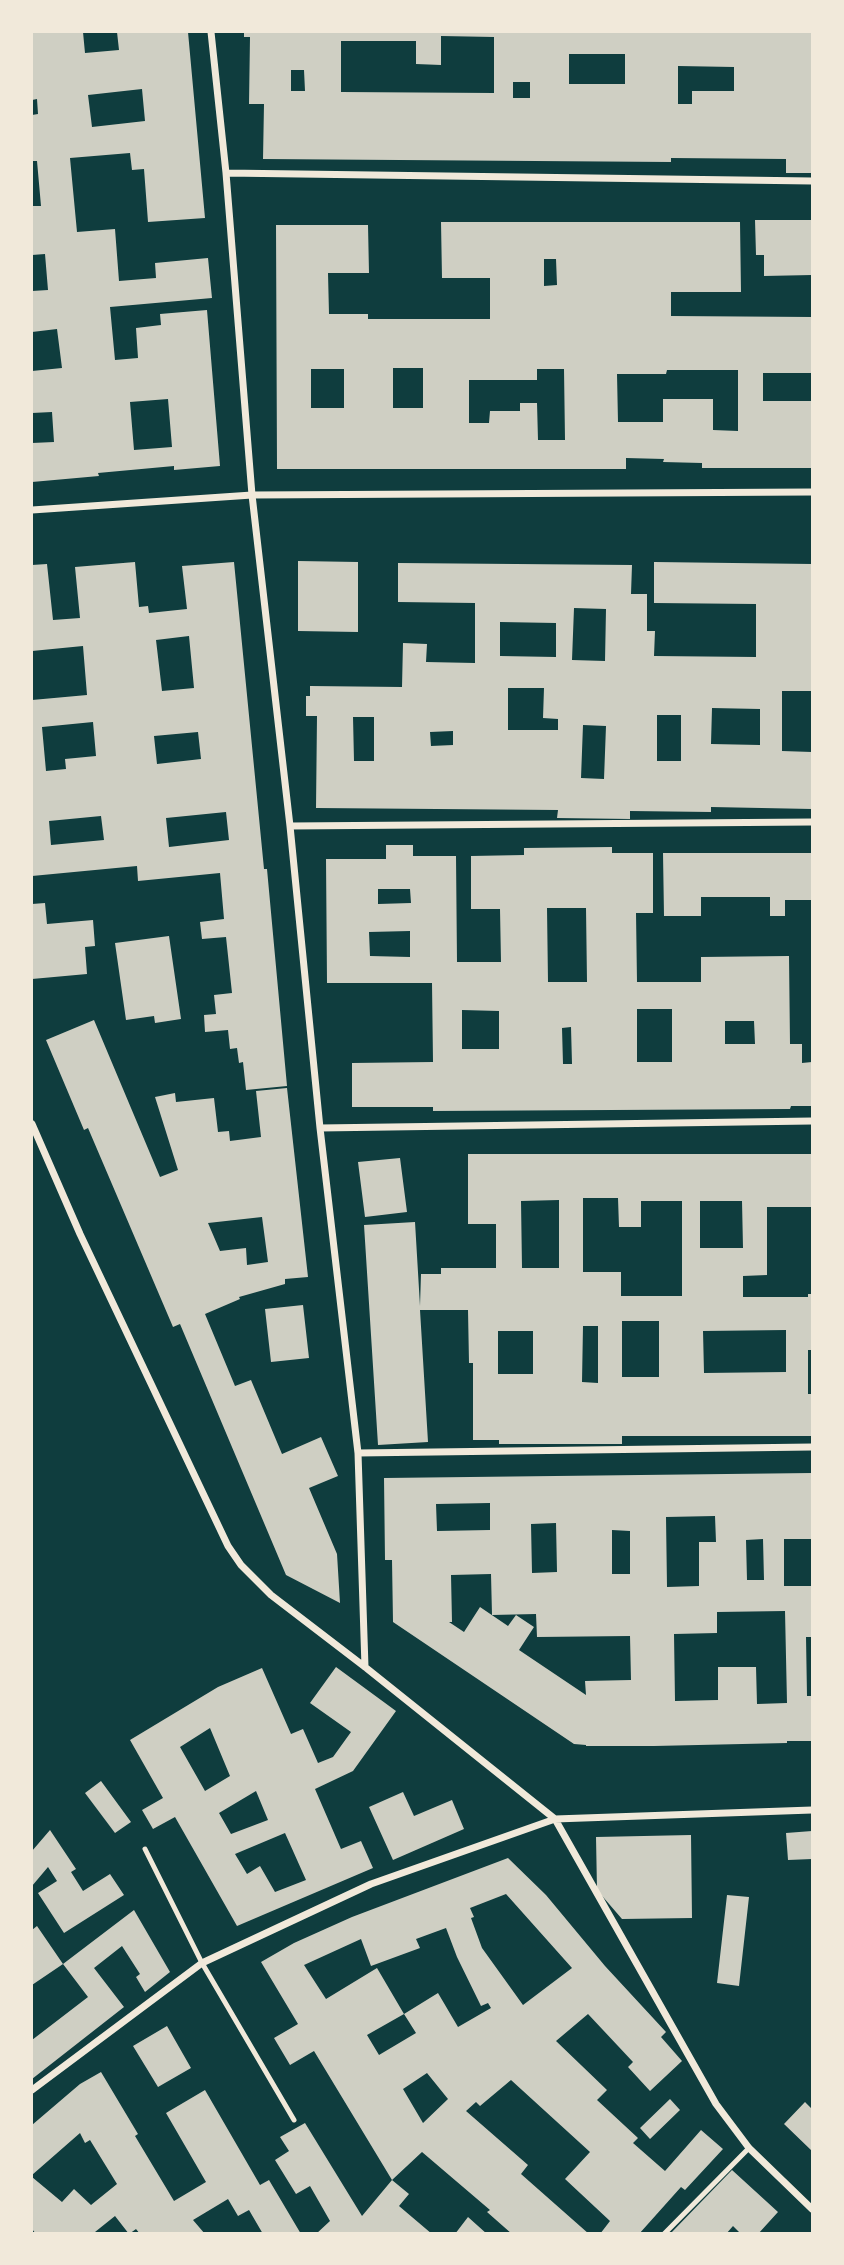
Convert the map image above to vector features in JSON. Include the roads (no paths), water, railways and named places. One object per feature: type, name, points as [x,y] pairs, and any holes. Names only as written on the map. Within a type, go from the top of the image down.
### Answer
[{"type":"street","points":[[211,32],[226,173],[252,495],[358,1453],[365,1667]]},
{"type":"street","points":[[226,173],[813,181]]},
{"type":"street","points":[[32,510],[252,495],[813,492]]},
{"type":"street","points":[[290,826],[813,822]]},
{"type":"street","points":[[320,1128],[813,1121]]},
{"type":"street","points":[[32,1124],[80,1234],[228,1546],[241,1565],[271,1595],[555,1819],[716,2104],[749,2148],[813,2209]]},
{"type":"street","points":[[358,1453],[813,1447]]},
{"type":"street","points":[[32,2090],[202,1963],[372,1884],[555,1819],[813,1810]]},
{"type":"lane","points":[[145,1849],[202,1963],[294,2120]]},
{"type":"lane","points":[[664,2234],[749,2148]]}]
